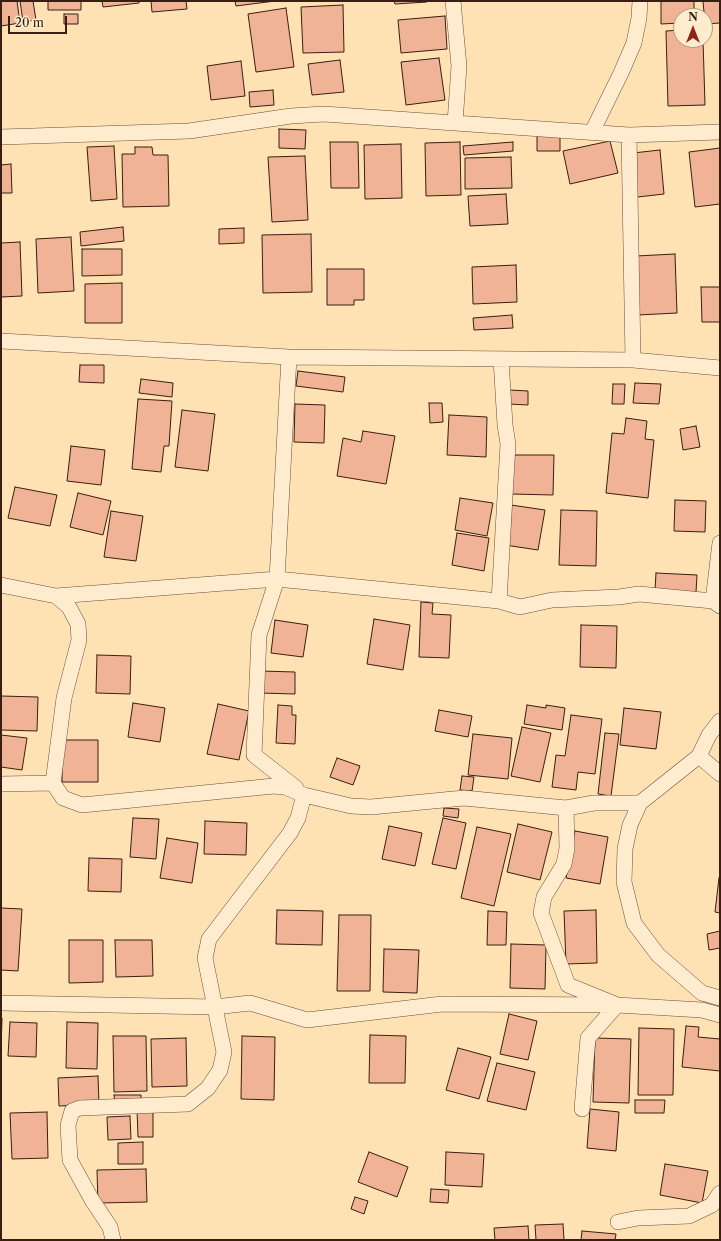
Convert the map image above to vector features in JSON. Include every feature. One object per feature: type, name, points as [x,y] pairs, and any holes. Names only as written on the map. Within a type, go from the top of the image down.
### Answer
[{"type":"street","points":[[453,1],[459,66],[455,123]]},
{"type":"street","points":[[592,132],[634,43],[639,18],[640,1]]},
{"type":"street","points":[[1,137],[189,131],[291,116],[324,114],[629,135],[720,132]]},
{"type":"street","points":[[629,135],[633,360]]},
{"type":"street","points":[[1,341],[289,357],[633,360],[720,368]]},
{"type":"street","points":[[289,357],[277,579],[259,635],[254,755],[304,795]]},
{"type":"street","points":[[499,601],[508,444],[505,425],[501,359]]},
{"type":"street","points":[[1,585],[56,596],[277,579],[499,601],[520,607],[552,600],[619,597],[639,594],[717,603],[720,543]]},
{"type":"street","points":[[56,596],[69,608],[78,624],[79,640],[64,698],[53,783],[63,798],[82,805],[274,786],[285,787],[304,795],[351,806],[371,807],[464,798],[566,808],[594,803],[640,804]]},
{"type":"street","points":[[720,720],[709,735],[699,756],[640,804],[630,825],[625,849],[624,882],[634,923],[658,955],[702,993],[720,998]]},
{"type":"street","points":[[699,756],[720,774]]},
{"type":"street","points":[[1,784],[53,783]]},
{"type":"street","points":[[113,1240],[110,1227],[92,1200],[70,1160],[68,1126],[72,1111],[80,1108],[188,1104],[208,1088],[220,1070],[224,1052],[205,958],[209,938],[290,833],[298,818],[304,795]]},
{"type":"street","points":[[566,808],[567,848],[564,864],[544,897],[541,913],[568,985],[617,1005]]},
{"type":"street","points":[[1,1003],[215,1007],[250,1003],[307,1020],[442,1004],[617,1005],[702,1010],[720,1015]]},
{"type":"street","points":[[582,1109],[588,1038],[617,1005]]},
{"type":"street","points":[[618,1222],[638,1218],[689,1216],[712,1205],[720,1193]]},
{"type":"building","points":[[1,1],[17,1],[20,23],[1,26]]},
{"type":"building","points":[[20,1],[33,1],[36,20],[23,22]]},
{"type":"building","points":[[48,1],[81,1],[81,10],[48,10]]},
{"type":"building","points":[[102,1],[139,1],[139,3],[103,7]]},
{"type":"building","points":[[151,1],[186,1],[187,9],[152,12]]},
{"type":"building","points":[[235,1],[275,1],[236,6]]},
{"type":"building","points":[[394,1],[427,1],[427,2],[395,4]]},
{"type":"building","points":[[661,1],[694,1],[694,8],[673,8],[673,23],[661,24]]},
{"type":"building","points":[[703,1],[720,1],[720,23],[713,23],[713,8],[704,8]]},
{"type":"building","points":[[343,5],[344,52],[303,53],[301,7]]},
{"type":"building","points":[[286,8],[294,67],[256,72],[248,14]]},
{"type":"building","points":[[64,14],[78,14],[78,24],[64,24]]},
{"type":"building","points":[[445,16],[447,49],[401,53],[398,20]]},
{"type":"building","points":[[666,31],[673,31],[673,48],[703,48],[705,105],[668,106]]},
{"type":"building","points":[[439,58],[445,100],[406,105],[401,62]]},
{"type":"building","points":[[340,60],[344,92],[312,95],[308,64]]},
{"type":"building","points":[[241,61],[245,96],[211,100],[207,66]]},
{"type":"building","points":[[273,90],[274,105],[250,107],[249,92]]},
{"type":"building","points":[[279,129],[306,130],[305,149],[279,148]]},
{"type":"building","points":[[537,132],[560,132],[560,151],[537,151]]},
{"type":"building","points":[[610,141],[618,173],[570,184],[563,151]]},
{"type":"building","points":[[330,142],[358,142],[359,188],[331,188]]},
{"type":"building","points":[[460,142],[461,195],[426,196],[425,143]]},
{"type":"building","points":[[513,142],[513,151],[464,155],[463,146]]},
{"type":"building","points":[[401,144],[402,198],[365,199],[364,145]]},
{"type":"building","points":[[114,146],[117,199],[91,201],[87,147]]},
{"type":"building","points":[[135,147],[152,147],[153,155],[168,155],[169,206],[123,207],[122,154],[135,154]]},
{"type":"building","points":[[720,148],[720,204],[695,207],[689,152]]},
{"type":"building","points":[[660,150],[664,194],[629,198],[624,154]]},
{"type":"building","points":[[305,156],[308,220],[272,222],[268,157]]},
{"type":"building","points":[[511,157],[512,188],[465,189],[465,158]]},
{"type":"building","points":[[11,164],[12,193],[1,193],[1,165]]},
{"type":"building","points":[[506,194],[508,224],[470,226],[468,196]]},
{"type":"building","points":[[123,227],[124,241],[81,246],[80,232]]},
{"type":"building","points":[[244,228],[244,243],[219,244],[219,229]]},
{"type":"building","points":[[311,234],[312,292],[263,293],[262,235]]},
{"type":"building","points":[[71,237],[74,291],[38,293],[36,239]]},
{"type":"building","points":[[20,242],[22,296],[1,297],[1,243]]},
{"type":"building","points":[[82,249],[122,249],[122,275],[82,276]]},
{"type":"building","points":[[675,254],[677,313],[638,315],[636,256]]},
{"type":"building","points":[[516,265],[517,302],[473,304],[472,267]]},
{"type":"building","points":[[327,269],[364,269],[364,300],[354,300],[354,305],[327,305]]},
{"type":"building","points":[[122,283],[122,323],[85,323],[85,284]]},
{"type":"building","points":[[701,287],[720,287],[720,322],[702,322]]},
{"type":"building","points":[[512,315],[513,328],[474,330],[473,318]]},
{"type":"building","points":[[80,365],[104,365],[104,383],[79,382]]},
{"type":"building","points":[[298,371],[345,377],[343,392],[296,386]]},
{"type":"building","points":[[141,379],[173,383],[172,397],[139,393]]},
{"type":"building","points":[[635,383],[661,384],[659,404],[633,403]]},
{"type":"building","points":[[613,384],[625,384],[624,404],[612,404]]},
{"type":"building","points":[[510,390],[528,391],[528,405],[509,404]]},
{"type":"building","points":[[138,399],[172,401],[169,446],[164,446],[161,472],[132,469]]},
{"type":"building","points":[[429,403],[442,403],[443,422],[430,423]]},
{"type":"building","points":[[295,404],[325,405],[324,443],[294,442]]},
{"type":"building","points":[[182,410],[215,414],[208,471],[175,467]]},
{"type":"building","points":[[449,415],[487,417],[486,457],[447,455]]},
{"type":"building","points":[[626,418],[647,421],[645,439],[654,440],[648,498],[606,493],[612,433],[624,434]]},
{"type":"building","points":[[696,426],[700,447],[683,450],[680,429]]},
{"type":"building","points":[[363,431],[395,436],[386,484],[337,476],[343,438],[361,442]]},
{"type":"building","points":[[71,446],[105,450],[101,485],[67,481]]},
{"type":"building","points":[[511,455],[554,455],[553,495],[511,494]]},
{"type":"building","points":[[15,487],[57,495],[50,526],[8,518]]},
{"type":"building","points":[[78,493],[111,501],[103,535],[70,527]]},
{"type":"building","points":[[460,498],[493,503],[487,536],[455,530]]},
{"type":"building","points":[[675,500],[706,501],[705,532],[674,531]]},
{"type":"building","points":[[511,505],[545,510],[538,550],[505,545]]},
{"type":"building","points":[[561,510],[597,511],[596,566],[559,565]]},
{"type":"building","points":[[111,511],[143,516],[136,561],[104,557]]},
{"type":"building","points":[[457,533],[489,538],[484,571],[452,565]]},
{"type":"building","points":[[656,573],[697,575],[696,592],[655,590]]},
{"type":"building","points":[[421,602],[433,603],[432,614],[451,615],[449,658],[419,657]]},
{"type":"building","points":[[374,619],[410,625],[403,670],[367,664]]},
{"type":"building","points":[[275,620],[308,625],[303,657],[271,653]]},
{"type":"building","points":[[581,625],[617,626],[616,668],[580,667]]},
{"type":"building","points":[[97,655],[131,656],[130,694],[96,693]]},
{"type":"building","points":[[261,671],[295,672],[295,694],[260,693]]},
{"type":"building","points":[[1,696],[38,697],[37,731],[1,730]]},
{"type":"building","points":[[133,703],[165,708],[160,742],[128,737]]},
{"type":"building","points":[[218,704],[249,711],[239,760],[207,754]]},
{"type":"building","points":[[278,705],[292,706],[292,715],[296,715],[295,744],[276,743]]},
{"type":"building","points":[[527,705],[546,708],[546,705],[565,708],[562,730],[524,724]]},
{"type":"building","points":[[624,708],[661,712],[656,749],[620,745]]},
{"type":"building","points":[[439,710],[472,716],[468,737],[435,731]]},
{"type":"building","points":[[571,715],[602,719],[595,774],[578,772],[576,790],[552,787],[556,755],[565,756]]},
{"type":"building","points":[[522,727],[551,733],[540,782],[511,776]]},
{"type":"building","points":[[605,733],[619,734],[611,796],[598,794]]},
{"type":"building","points":[[473,734],[512,738],[508,779],[468,775]]},
{"type":"building","points":[[1,735],[27,738],[22,770],[1,767]]},
{"type":"building","points":[[62,740],[98,740],[98,782],[62,782]]},
{"type":"building","points":[[337,758],[360,766],[353,785],[330,777]]},
{"type":"building","points":[[462,776],[474,777],[472,791],[460,790]]},
{"type":"building","points":[[444,808],[459,809],[458,818],[443,816]]},
{"type":"building","points":[[133,818],[159,819],[156,859],[130,857]]},
{"type":"building","points":[[443,818],[466,823],[456,869],[432,864]]},
{"type":"building","points":[[205,821],[247,823],[246,855],[204,854]]},
{"type":"building","points":[[518,824],[552,832],[540,880],[507,872]]},
{"type":"building","points":[[389,826],[422,833],[415,866],[382,859]]},
{"type":"building","points":[[477,827],[511,834],[494,906],[461,898]]},
{"type":"building","points":[[575,831],[608,837],[600,884],[566,878]]},
{"type":"building","points":[[167,838],[198,843],[192,883],[160,878]]},
{"type":"building","points":[[89,858],[122,859],[121,892],[88,891]]},
{"type":"building","points":[[720,878],[720,913],[715,912]]},
{"type":"building","points":[[1,908],[22,909],[18,971],[1,970]]},
{"type":"building","points":[[277,910],[323,911],[322,945],[276,944]]},
{"type":"building","points":[[596,910],[597,963],[566,964],[564,911]]},
{"type":"building","points":[[488,911],[507,912],[506,945],[487,945]]},
{"type":"building","points":[[339,915],[371,915],[370,991],[337,991]]},
{"type":"building","points":[[720,931],[720,948],[709,950],[707,934]]},
{"type":"building","points":[[69,940],[103,940],[103,982],[69,983]]},
{"type":"building","points":[[115,940],[152,940],[153,976],[116,977]]},
{"type":"building","points":[[511,944],[546,945],[545,989],[510,988]]},
{"type":"building","points":[[384,949],[419,950],[417,993],[383,992]]},
{"type":"building","points":[[509,1014],[537,1021],[528,1060],[500,1054]]},
{"type":"building","points":[[1,1018],[2,1018],[1,1051]]},
{"type":"building","points":[[10,1022],[37,1023],[36,1057],[8,1056]]},
{"type":"building","points":[[67,1022],[98,1023],[97,1069],[66,1068]]},
{"type":"building","points":[[686,1026],[699,1027],[698,1037],[720,1039],[720,1071],[682,1067]]},
{"type":"building","points":[[639,1028],[674,1029],[673,1095],[638,1095]]},
{"type":"building","points":[[370,1035],[406,1036],[405,1083],[369,1083]]},
{"type":"building","points":[[113,1036],[146,1036],[147,1091],[114,1092]]},
{"type":"building","points":[[242,1036],[275,1037],[274,1100],[241,1099]]},
{"type":"building","points":[[186,1038],[187,1086],[152,1087],[151,1039]]},
{"type":"building","points":[[595,1038],[631,1039],[629,1103],[593,1102]]},
{"type":"building","points":[[458,1048],[491,1057],[479,1099],[446,1090]]},
{"type":"building","points":[[497,1063],[535,1072],[526,1110],[487,1101]]},
{"type":"building","points":[[98,1076],[99,1104],[59,1106],[58,1078]]},
{"type":"building","points":[[114,1095],[141,1095],[141,1104],[115,1104]]},
{"type":"building","points":[[635,1100],[665,1100],[664,1113],[635,1113]]},
{"type":"building","points":[[153,1109],[153,1137],[138,1137],[137,1110]]},
{"type":"building","points":[[590,1109],[619,1112],[616,1151],[587,1148]]},
{"type":"building","points":[[47,1112],[48,1158],[12,1159],[10,1113]]},
{"type":"building","points":[[130,1116],[131,1139],[108,1140],[107,1117]]},
{"type":"building","points":[[143,1142],[143,1164],[118,1164],[118,1143]]},
{"type":"building","points":[[369,1152],[408,1167],[397,1197],[358,1182]]},
{"type":"building","points":[[446,1152],[484,1154],[482,1187],[445,1185]]},
{"type":"building","points":[[665,1164],[708,1171],[702,1203],[660,1195]]},
{"type":"building","points":[[146,1169],[147,1202],[98,1203],[97,1170]]},
{"type":"building","points":[[431,1189],[449,1190],[448,1203],[430,1202]]},
{"type":"building","points":[[355,1197],[368,1201],[364,1214],[351,1209]]},
{"type":"building","points":[[563,1224],[564,1240],[536,1240],[535,1225]]},
{"type":"building","points":[[528,1226],[529,1240],[495,1240],[494,1228]]},
{"type":"building","points":[[582,1231],[616,1234],[615,1240],[581,1240]]}]
